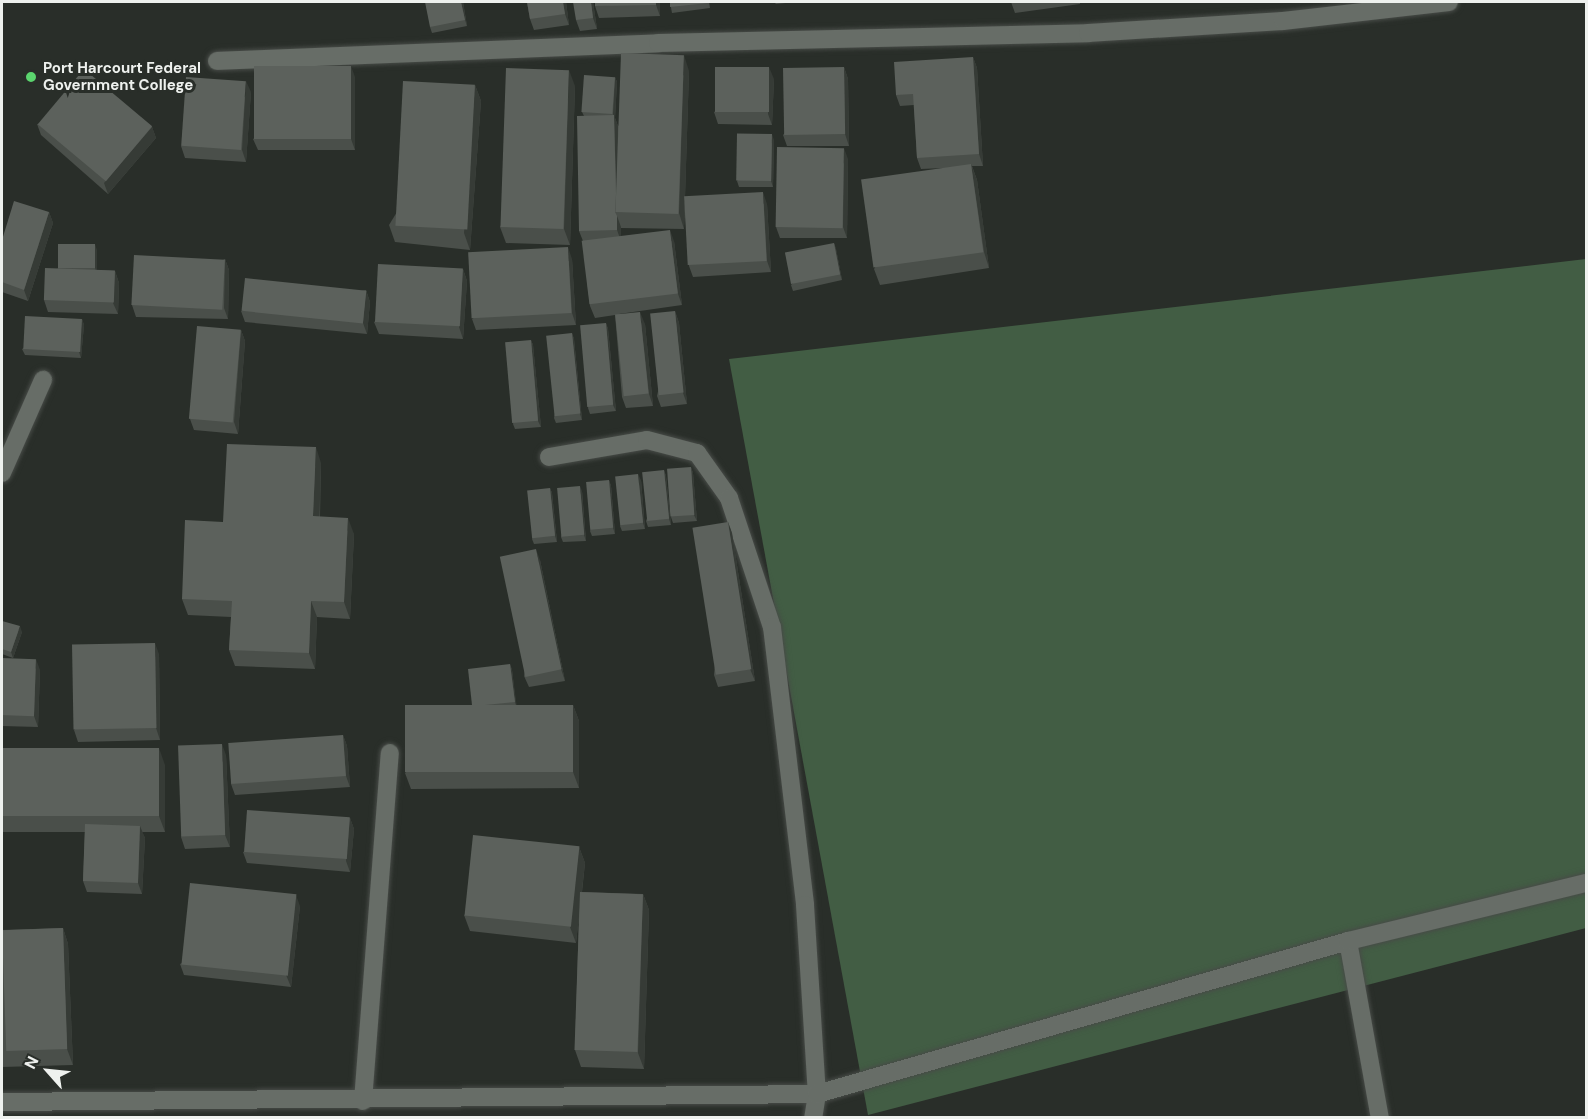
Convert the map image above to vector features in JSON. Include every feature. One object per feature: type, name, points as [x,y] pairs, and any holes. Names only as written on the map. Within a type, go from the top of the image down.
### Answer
[{"type":"street","points":[[217,61],[658,43],[1088,33],[1283,21],[1449,2]]},
{"type":"street","points":[[2,473],[43,380]]},
{"type":"street","points":[[549,457],[647,440],[697,453],[729,498],[772,627],[805,904],[817,1094],[813,1118]]},
{"type":"street","points":[[363,1101],[390,753]]},
{"type":"street","points":[[2,1102],[92,1099],[291,1109],[363,1101],[817,1094],[1348,941],[1587,883]]},
{"type":"street","points":[[1348,941],[1380,1118]]},
{"type":"green space","points":[[1586,259],[1586,928],[868,1115],[729,359]]},
{"type":"building","points":[[425,2],[461,2],[465,20],[430,27]]},
{"type":"building","points":[[527,2],[563,2],[565,14],[530,19]]},
{"type":"building","points":[[573,2],[591,2],[593,18],[576,20]]},
{"type":"building","points":[[595,2],[656,2],[656,5],[595,6]]},
{"type":"building","points":[[670,2],[708,2],[708,3],[670,7]]},
{"type":"building","points":[[621,53],[684,55],[678,214],[615,212]]},
{"type":"building","points":[[973,57],[979,154],[917,158],[913,94],[896,95],[894,62]]},
{"type":"building","points":[[254,66],[351,66],[351,139],[254,139]]},
{"type":"building","points":[[715,67],[769,67],[769,112],[715,112]]},
{"type":"building","points":[[844,67],[845,134],[784,135],[783,68]]},
{"type":"building","points":[[506,68],[569,70],[563,229],[500,227]]},
{"type":"building","points":[[84,69],[152,126],[106,181],[38,124]]},
{"type":"building","points":[[584,75],[615,77],[612,114],[581,112]]},
{"type":"building","points":[[186,77],[246,81],[241,150],[181,146]]},
{"type":"building","points":[[403,81],[475,85],[467,230],[395,226]]},
{"type":"building","points":[[614,115],[617,230],[579,231],[577,116]]},
{"type":"building","points":[[737,133],[772,134],[771,181],[736,180]]},
{"type":"building","points":[[777,147],[844,148],[843,228],[776,227]]},
{"type":"building","points":[[971,164],[983,252],[873,268],[861,179]]},
{"type":"building","points":[[763,192],[767,261],[688,265],[684,196]]},
{"type":"building","points":[[14,201],[49,212],[24,290],[2,282],[2,240]]},
{"type":"building","points":[[670,230],[678,294],[589,304],[582,241]]},
{"type":"building","points":[[834,243],[840,274],[791,284],[785,253]]},
{"type":"building","points":[[58,244],[95,244],[95,268],[58,268]]},
{"type":"building","points":[[568,247],[571,313],[472,318],[468,252]]},
{"type":"building","points":[[134,255],[225,260],[222,310],[131,305]]},
{"type":"building","points":[[378,264],[463,268],[460,326],[375,322]]},
{"type":"building","points":[[45,268],[115,270],[114,302],[44,300]]},
{"type":"building","points":[[245,278],[366,291],[363,324],[242,311]]},
{"type":"building","points":[[675,311],[684,393],[659,395],[650,314]]},
{"type":"building","points":[[640,312],[649,394],[624,396],[615,315]]},
{"type":"building","points":[[25,316],[82,319],[80,352],[23,349]]},
{"type":"building","points":[[606,323],[613,405],[587,407],[580,325]]},
{"type":"building","points":[[197,326],[241,330],[233,422],[189,419]]},
{"type":"building","points":[[572,333],[580,414],[555,416],[546,336]]},
{"type":"building","points":[[531,340],[538,421],[512,423],[505,342]]},
{"type":"building","points":[[227,444],[316,447],[313,516],[348,518],[344,602],[311,601],[309,653],[229,650],[232,601],[182,599],[185,520],[223,522]]},
{"type":"building","points":[[691,467],[694,515],[670,517],[667,469]]},
{"type":"building","points":[[664,470],[669,519],[647,521],[642,472]]},
{"type":"building","points":[[638,474],[643,523],[620,525],[615,476]]},
{"type":"building","points":[[609,480],[613,528],[590,530],[586,482]]},
{"type":"building","points":[[580,486],[584,535],[561,537],[557,488]]},
{"type":"building","points":[[550,488],[555,536],[532,538],[527,490]]},
{"type":"building","points":[[728,522],[751,669],[716,675],[692,528]]},
{"type":"building","points":[[536,549],[562,669],[525,677],[500,557]]},
{"type":"building","points":[[2,621],[20,626],[11,652],[2,649]]},
{"type":"building","points":[[155,643],[156,728],[73,729],[72,644]]},
{"type":"building","points":[[2,658],[36,659],[34,716],[2,715]]},
{"type":"building","points":[[510,664],[515,702],[472,705],[468,669]]},
{"type":"building","points":[[405,705],[573,705],[573,772],[405,772]]},
{"type":"building","points":[[343,735],[346,776],[231,784],[228,743]]},
{"type":"building","points":[[222,744],[225,835],[181,836],[178,746]]},
{"type":"building","points":[[2,748],[159,748],[159,816],[2,816]]},
{"type":"building","points":[[247,810],[350,817],[347,859],[244,852]]},
{"type":"building","points":[[85,824],[140,826],[138,883],[83,881]]},
{"type":"building","points":[[473,835],[579,846],[571,927],[465,916]]},
{"type":"building","points":[[190,883],[296,894],[288,976],[181,965]]},
{"type":"building","points":[[580,892],[643,894],[637,1052],[574,1050]]},
{"type":"building","points":[[63,928],[67,1049],[6,1051],[2,930]]},
{"type":"place","name":"Port Harcourt Federal Government College","points":[[31,77]]}]
